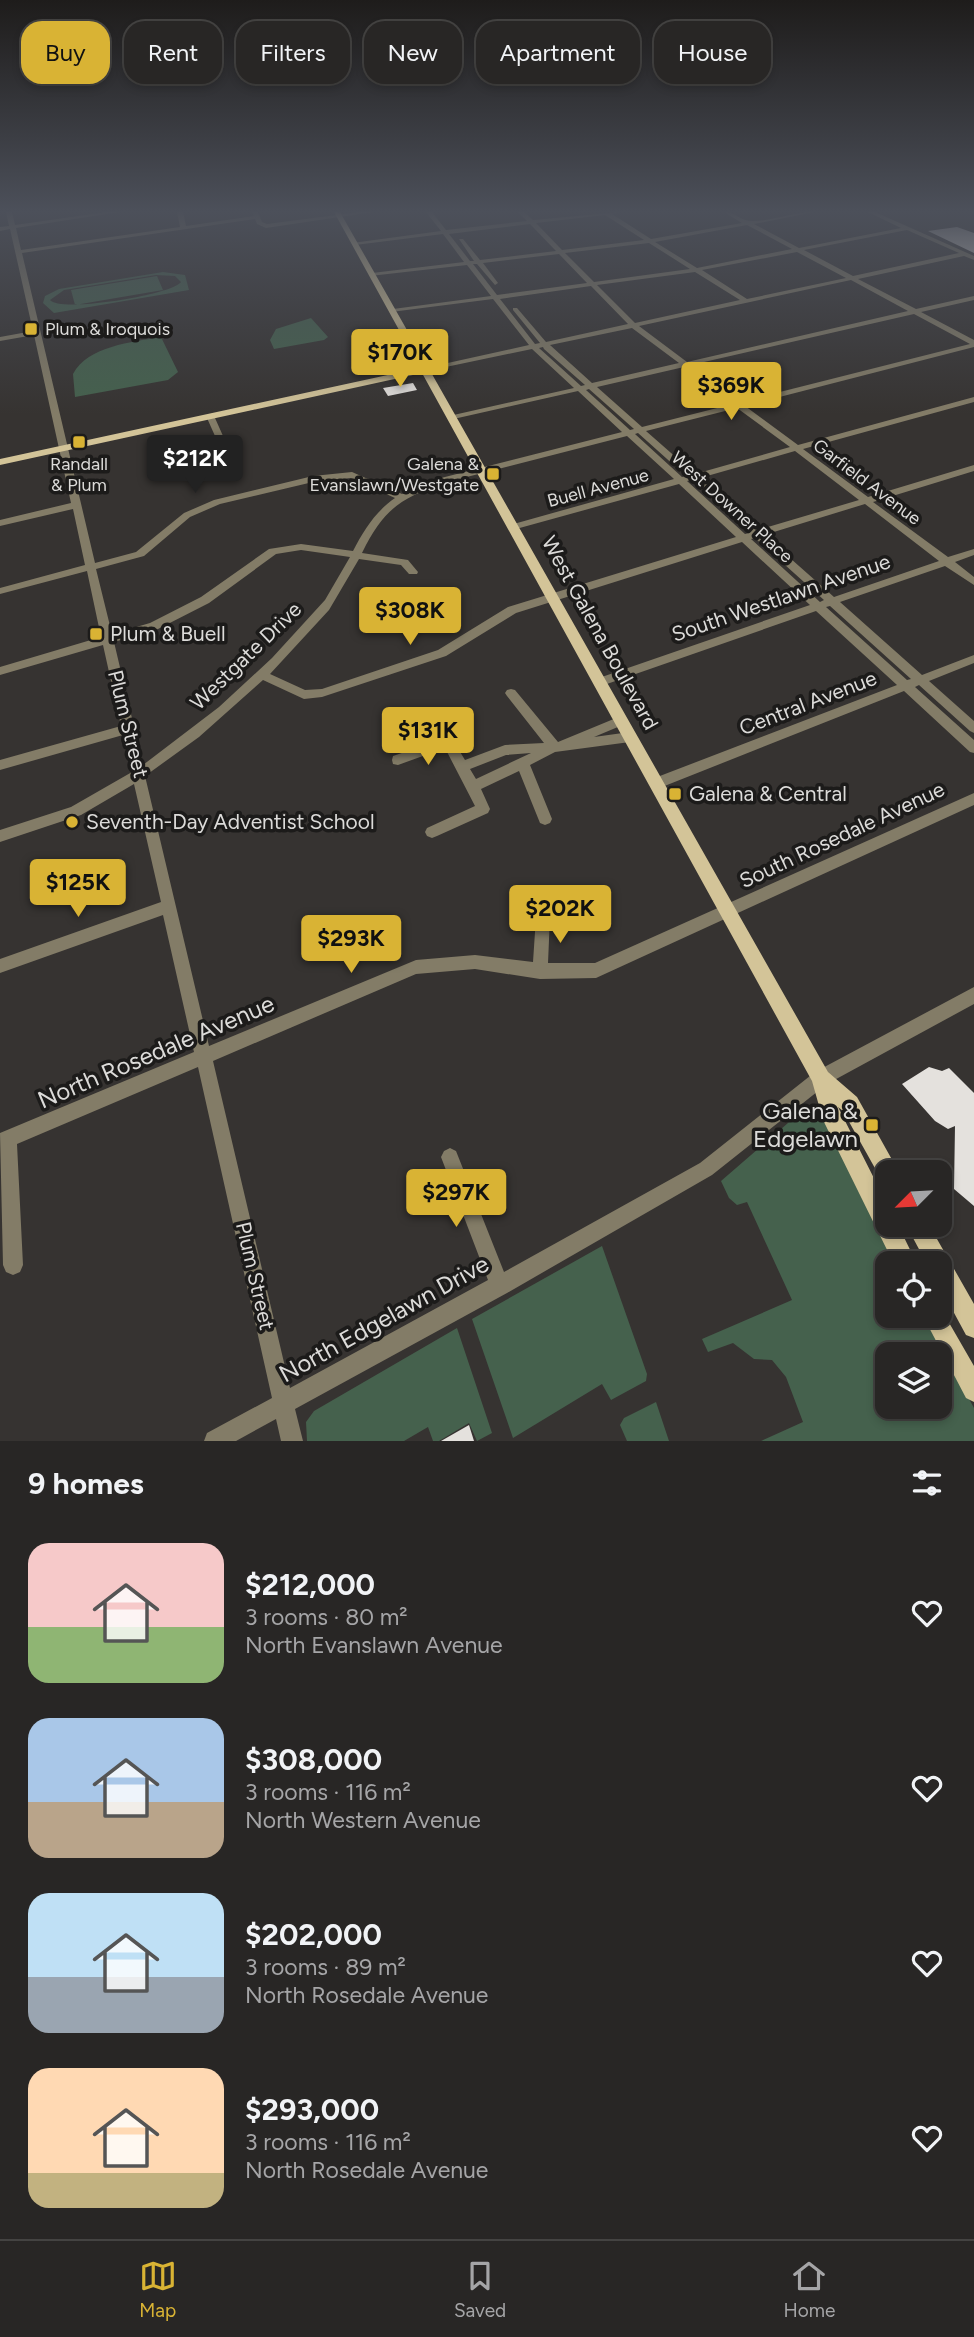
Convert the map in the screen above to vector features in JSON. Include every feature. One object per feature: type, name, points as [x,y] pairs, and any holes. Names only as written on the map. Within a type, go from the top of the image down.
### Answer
[{"type":"main road","name":"West Galena Boulevard","points":[[374,279],[821,1078],[830,1113],[899,1251]]},
{"type":"main road","points":[[0,463],[425,370]]},
{"type":"main road","name":"West Galena Boulevard","points":[[821,1078],[850,1104],[881,1160]]},
{"type":"main road","points":[[952,1287],[974,1327]]},
{"type":"main road","points":[[941,1328],[972,1384]]},
{"type":"street","name":"Plum Street","points":[[25,279],[292,1441]]},
{"type":"street","name":"West Downer Place","points":[[486,279],[538,344],[580,389],[693,478],[974,728]]},
{"type":"street","name":"Garfield Avenue","points":[[588,279],[633,325],[974,582]]},
{"type":"street","points":[[393,311],[628,279]]},
{"type":"street","points":[[711,279],[746,301]]},
{"type":"street","points":[[425,370],[846,279]]},
{"type":"street","points":[[854,279],[974,344]]},
{"type":"street","points":[[453,418],[974,298]]},
{"type":"street","points":[[0,339],[37,332]]},
{"type":"street","name":"West Downer Place","points":[[538,344],[590,387],[681,481],[974,748]]},
{"type":"street","name":"Westgate Drive","points":[[0,836],[76,811],[140,772],[197,730],[260,674],[332,598],[379,512],[399,496],[416,488],[481,470],[974,344]]},
{"type":"street","name":"Buell Avenue","points":[[513,527],[974,399]]},
{"type":"street","points":[[212,418],[223,445]]},
{"type":"street","points":[[260,674],[304,695],[322,694],[442,653],[512,610],[552,596],[974,468]]},
{"type":"street","points":[[0,591],[140,554],[187,515],[217,502],[301,482],[352,475],[399,496]]},
{"type":"street","points":[[0,523],[76,505]]},
{"type":"street","points":[[0,671],[108,642],[154,626],[205,600],[273,551],[301,547],[404,562],[413,572]]},
{"type":"street","name":"South Westlawn Avenue","points":[[600,682],[974,552]]},
{"type":"street","name":"Central Avenue","points":[[657,783],[974,659]]},
{"type":"street","points":[[511,693],[555,747]]},
{"type":"street","points":[[432,832],[483,810],[464,766],[435,720]]},
{"type":"street","points":[[474,786],[523,765],[555,747],[621,721]]},
{"type":"street","points":[[0,765],[128,729]]},
{"type":"street","points":[[464,766],[505,750],[555,747],[630,737]]},
{"type":"street","points":[[398,760],[448,743]]},
{"type":"street","points":[[523,765],[545,819]]},
{"type":"street","name":"South Rosedale Avenue","points":[[728,911],[974,799]]},
{"type":"street","points":[[0,966],[169,906]]},
{"type":"street","name":"North Rosedale Avenue","points":[[4,1140],[205,1058],[416,967],[475,962],[540,971],[596,970],[728,911]]},
{"type":"street","points":[[540,971],[543,917]]},
{"type":"street","name":"North Edgelawn Drive","points":[[215,1441],[499,1286],[706,1168],[821,1078],[974,995]]},
{"type":"street","points":[[4,1140],[13,1265]]},
{"type":"street","points":[[450,1157],[499,1286]]},
{"type":"green space","points":[[119,279],[130,279],[64,290],[50,300],[73,304],[116,301],[173,287],[181,282],[178,279],[186,279],[189,290],[54,313],[43,303],[45,296],[59,289]]},
{"type":"green space","points":[[137,279],[158,279],[163,290],[75,305],[71,290]]},
{"type":"green space","points":[[311,318],[328,337],[274,349],[270,340],[276,329]]},
{"type":"green space","points":[[161,337],[178,372],[168,380],[75,397],[73,374],[89,357],[112,347]]},
{"type":"green space","points":[[809,1108],[823,1114],[875,1220],[875,1237],[883,1237],[890,1251],[875,1251],[875,1328],[931,1328],[938,1342],[875,1342],[875,1419],[952,1419],[952,1368],[974,1408],[974,1441],[761,1441],[803,1422],[786,1377],[772,1360],[754,1359],[733,1343],[708,1352],[702,1339],[792,1300],[747,1202],[737,1205],[729,1198],[721,1181],[803,1110]]},
{"type":"green space","points":[[602,1246],[647,1374],[646,1381],[611,1400],[602,1384],[513,1438],[472,1319]]},
{"type":"green space","points":[[457,1328],[492,1433],[477,1441],[469,1423],[439,1441],[433,1441],[428,1427],[404,1441],[307,1441],[306,1422],[314,1411]]},
{"type":"green space","points":[[656,1402],[669,1441],[627,1441],[620,1425],[624,1418]]},
{"type":"building","points":[[413,383],[417,390],[388,396],[383,388]]},
{"type":"building","points":[[929,1067],[942,1071],[949,1068],[974,1093],[974,1206],[954,1189],[955,1126],[948,1129],[935,1121],[902,1084]]},
{"type":"building","points":[[469,1425],[474,1441],[441,1441]]},
{"type":"place","name":"Plum & Iroquois","points":[[31,329]]},
{"type":"place","name":"Randall & Plum","points":[[79,442]]},
{"type":"place","name":"Galena & Evanslawn/Westgate","points":[[493,474]]},
{"type":"place","name":"Plum & Buell","points":[[96,634]]},
{"type":"place","name":"Galena & Central","points":[[675,794]]},
{"type":"place","name":"Seventh-Day Adventist School","points":[[72,822]]},
{"type":"place","name":"Galena & Edgelawn","points":[[872,1125]]}]
